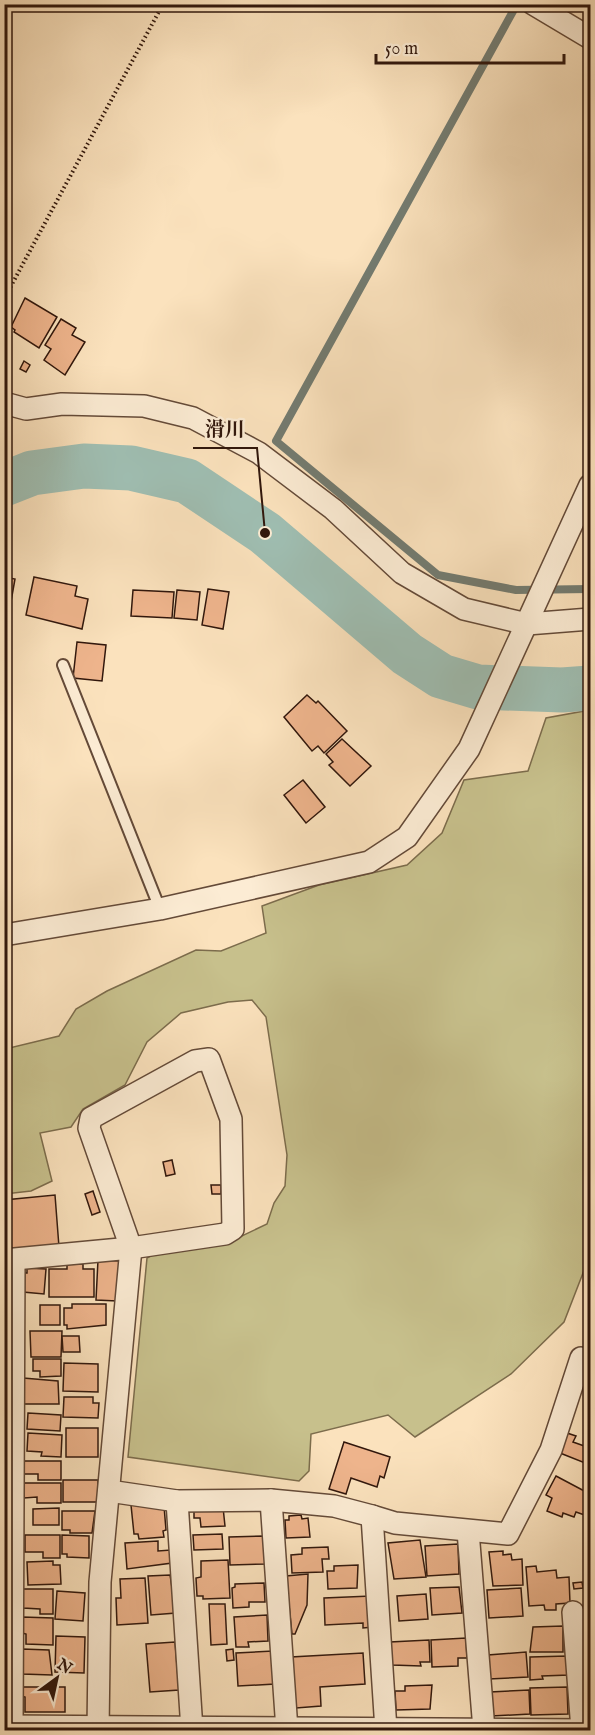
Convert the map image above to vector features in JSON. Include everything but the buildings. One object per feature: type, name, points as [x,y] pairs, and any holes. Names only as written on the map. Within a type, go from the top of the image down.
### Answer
[{"type":"street","points":[[533,4],[591,38]]},
{"type":"street","points":[[4,403],[26,409],[62,404],[144,406],[193,418],[259,453],[333,509],[402,573],[464,609],[524,630],[591,619]]},
{"type":"street","points":[[4,934],[160,909],[369,862],[406,837],[469,749],[591,485]]},
{"type":"street","points":[[98,1729],[100,1582],[131,1248],[89,1128],[91,1118],[195,1061],[209,1059],[231,1119],[233,1229],[225,1234],[131,1248],[9,1260],[10,1728],[98,1729],[386,1730],[591,1730]]},
{"type":"street","points":[[109,1491],[177,1501],[271,1500],[334,1506],[395,1523],[508,1534],[551,1450],[581,1358],[591,1360]]},
{"type":"street","points":[[271,1500],[287,1729]]},
{"type":"street","points":[[177,1501],[191,1729]]},
{"type":"street","points":[[372,1516],[386,1730]]},
{"type":"street","points":[[468,1531],[484,1730]]},
{"type":"street","points":[[573,1612],[582,1730]]},
{"type":"lane","points":[[63,665],[160,909]]},
{"type":"path","points":[[4,299],[163,4]]},
{"type":"shaded area","points":[[590,710],[590,1255],[564,1322],[511,1374],[415,1437],[388,1415],[311,1434],[309,1471],[299,1481],[128,1457],[147,1258],[164,1248],[225,1244],[267,1224],[274,1203],[285,1186],[287,1155],[266,1017],[252,1000],[228,1002],[181,1013],[147,1042],[125,1085],[83,1109],[71,1127],[40,1133],[52,1181],[31,1191],[5,1194],[5,1049],[59,1036],[76,1009],[107,991],[196,950],[221,951],[266,933],[262,906],[319,885],[407,865],[442,833],[464,780],[528,771],[546,718]]},
{"type":"waterway","points":[[517,4],[276,441],[438,575],[516,590],[590,589]]},
{"type":"waterway","points":[[4,484],[32,473],[84,466],[131,468],[187,481],[265,533],[407,654],[441,676],[478,687],[562,690],[590,688]]},
{"type":"place","name":"滑川","points":[[265,533]]}]
